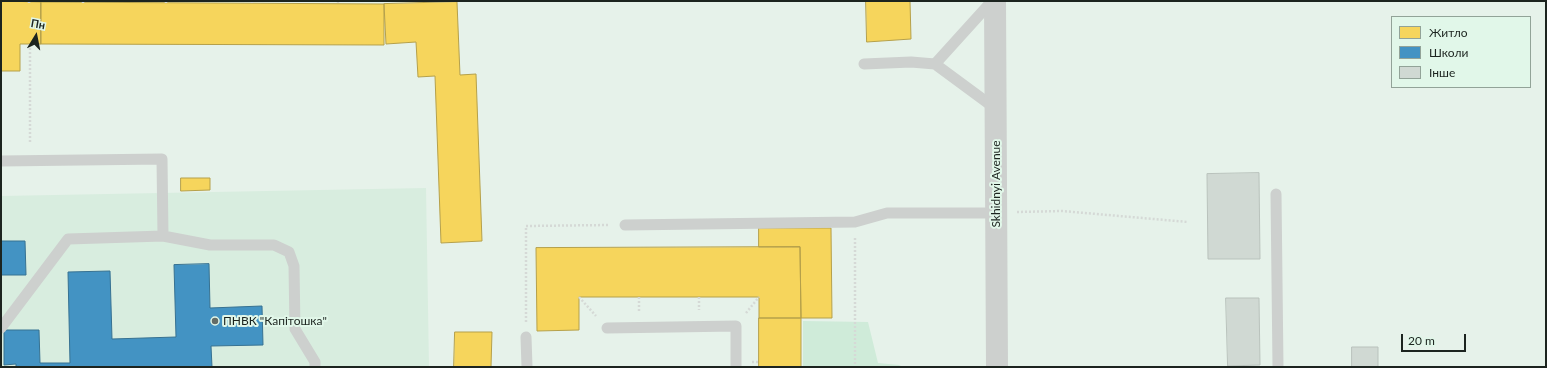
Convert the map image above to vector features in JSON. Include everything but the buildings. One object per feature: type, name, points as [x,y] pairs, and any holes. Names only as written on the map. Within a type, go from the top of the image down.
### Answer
[{"type":"main road","name":"Skhidnyi Avenue","points":[[995,1],[997,367]]},
{"type":"lane","points":[[934,64],[992,1]]},
{"type":"lane","points":[[864,64],[911,62],[934,64],[996,109]]},
{"type":"lane","points":[[1,161],[162,159],[163,236]]},
{"type":"lane","points":[[1276,194],[1278,367]]},
{"type":"lane","points":[[625,225],[855,222],[887,213],[996,213]]},
{"type":"lane","points":[[1,328],[68,239],[163,236],[210,245],[274,245],[289,252],[294,266],[295,329],[315,362],[315,367]]},
{"type":"lane","points":[[607,328],[736,326],[736,367]]},
{"type":"lane","points":[[526,337],[526,367]]},
{"type":"path","points":[[30,44],[30,161]]},
{"type":"path","points":[[996,213],[1062,211],[1188,222]]},
{"type":"path","points":[[855,222],[856,367]]},
{"type":"path","points":[[526,337],[526,226],[625,225]]},
{"type":"path","points":[[736,326],[759,296]]},
{"type":"path","points":[[579,297],[607,328]]},
{"type":"shaded area","name":"ПНВК \"Капітошка\"","points":[[426,188],[429,367],[1,367],[1,196]]},
{"type":"shaded area","points":[[803,321],[868,322],[878,363],[899,365],[903,367],[803,367]]},
{"type":"place","name":"ПНВК \"Капітошка\"","points":[[215,321]]}]
